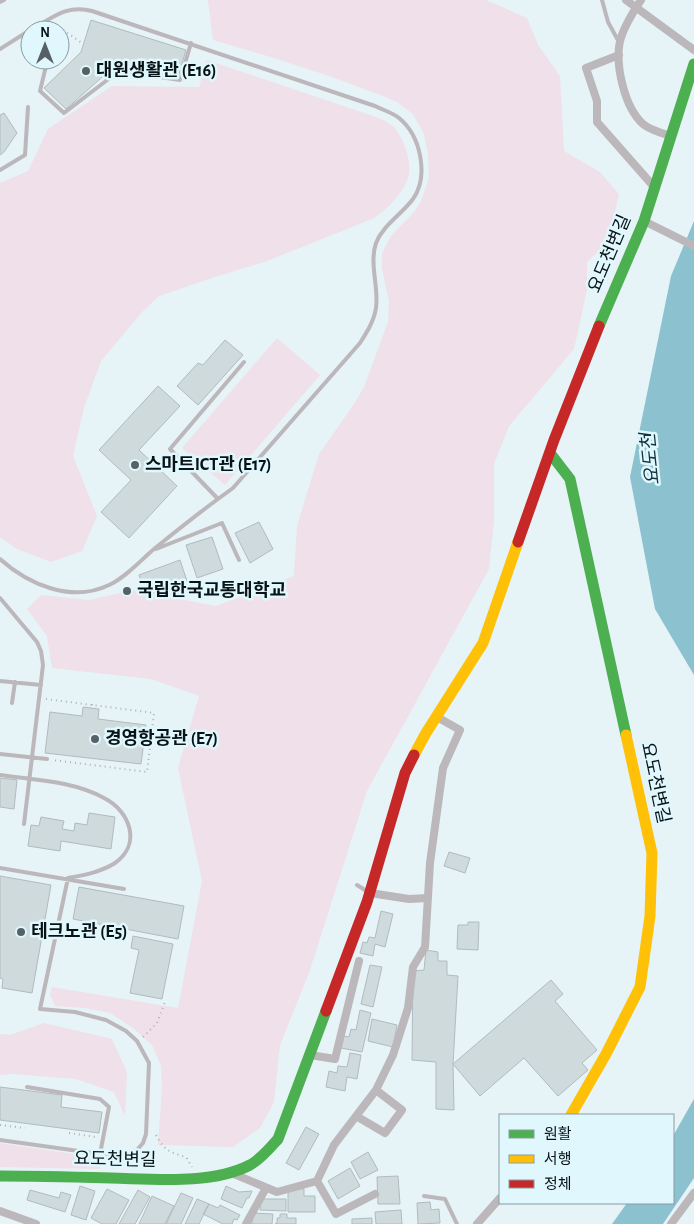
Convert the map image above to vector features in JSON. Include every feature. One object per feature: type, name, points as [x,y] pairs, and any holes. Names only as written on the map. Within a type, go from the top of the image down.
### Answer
[{"type":"street","points":[[626,0],[694,50]]},
{"type":"street","points":[[642,0],[626,26],[620,44],[619,54],[623,83],[639,119],[652,129],[670,136]]},
{"type":"street","points":[[619,54],[586,68],[597,101],[597,122],[655,188]]},
{"type":"street","name":"요도천변길","points":[[0,1176],[152,1179],[202,1177],[229,1172],[249,1165],[266,1153],[278,1139],[370,893],[405,772],[483,643],[550,453],[607,306],[644,221],[694,64]]},
{"type":"street","points":[[644,221],[694,246]]},
{"type":"street","name":"요도천변길","points":[[550,453],[570,479],[652,853],[650,916],[640,987],[606,1054],[572,1114]]},
{"type":"street","points":[[229,1172],[277,1192],[317,1181],[334,1145],[376,1090],[393,1055],[408,1008],[413,967],[425,946],[430,863],[442,768],[460,730],[437,717]]},
{"type":"street","points":[[370,893],[409,898],[428,898]]},
{"type":"street","points":[[310,1055],[335,1059],[358,960]]},
{"type":"street","points":[[356,1116],[385,1133],[402,1110],[376,1090]]},
{"type":"street","points":[[317,1181],[336,1214],[375,1194]]},
{"type":"street","points":[[246,1224],[266,1188]]},
{"type":"street","points":[[671,1224],[694,1193]]},
{"type":"street","points":[[477,1224],[499,1199]]},
{"type":"street","points":[[0,1211],[36,1224]]},
{"type":"lane","points":[[0,2],[4,0]]},
{"type":"lane","points":[[602,0],[608,22],[620,44]]},
{"type":"lane","points":[[0,559],[12,570],[31,581],[54,590],[93,591],[110,584],[122,576],[233,488],[360,343],[369,328],[376,310],[373,256],[376,244],[381,234],[413,199],[420,180],[421,160],[413,136],[400,119],[367,103],[99,13],[78,8],[66,10],[48,20]]},
{"type":"lane","points":[[0,49],[20,36]]},
{"type":"lane","points":[[45,70],[40,90],[64,113],[119,71],[180,80],[191,43]]},
{"type":"lane","points":[[0,170],[25,155],[28,107]]},
{"type":"lane","points":[[218,499],[170,449],[244,362]]},
{"type":"lane","points":[[152,551],[222,523],[239,560]]},
{"type":"lane","points":[[0,598],[37,642],[41,651],[43,666],[24,824]]},
{"type":"lane","points":[[0,681],[42,685]]},
{"type":"lane","points":[[12,703],[15,682]]},
{"type":"lane","points":[[0,754],[47,759]]},
{"type":"lane","points":[[0,775],[73,786],[105,798],[118,807],[130,827],[131,836],[126,853],[116,862],[105,868],[68,878]]},
{"type":"lane","points":[[0,868],[124,888]]},
{"type":"lane","points":[[0,1140],[100,1154],[125,1155],[136,1151],[143,1143],[147,1120],[149,1063],[137,1041],[126,1031],[106,1020],[75,1012],[40,1009],[68,878]]},
{"type":"lane","points":[[357,884],[370,893]]},
{"type":"lane","points":[[27,1087],[100,1099],[109,1108],[100,1154]]},
{"type":"lane","points":[[424,1196],[446,1199],[457,1224]]},
{"type":"path","points":[[70,35],[83,44]]},
{"type":"path","points":[[46,699],[154,713],[147,772],[47,759]]},
{"type":"path","points":[[92,700],[92,705]]},
{"type":"path","points":[[143,1037],[156,1023],[166,1002]]},
{"type":"path","points":[[0,1125],[25,1128]]},
{"type":"path","points":[[69,1133],[99,1137]]},
{"type":"path","points":[[156,1135],[168,1152],[186,1157],[192,1167]]},
{"type":"shaded area","points":[[208,0],[486,0],[527,18],[538,45],[560,76],[564,151],[600,172],[619,194],[608,242],[587,262],[587,290],[574,349],[509,426],[494,464],[494,520],[489,569],[367,791],[309,973],[280,1045],[274,1102],[260,1128],[233,1147],[158,1145],[162,1088],[161,1066],[152,1045],[133,1028],[110,1013],[85,1008],[55,1006],[50,995],[52,987],[178,1008],[202,881],[178,768],[199,696],[151,679],[52,668],[47,636],[27,609],[41,595],[89,600],[133,590],[216,606],[294,576],[297,526],[319,454],[364,387],[388,322],[389,301],[382,269],[382,253],[391,236],[414,212],[421,201],[429,178],[428,154],[424,134],[413,114],[397,102],[352,84],[213,40]]},
{"type":"shaded area","points":[[207,60],[387,122],[400,135],[406,150],[409,167],[407,181],[401,192],[383,212],[372,219],[267,261],[159,296],[142,312],[101,361],[84,408],[73,456],[97,516],[82,551],[51,562],[17,549],[0,537],[0,183],[28,171],[48,129],[112,86],[199,87]]},
{"type":"shaded area","points":[[277,338],[320,375],[225,485],[182,448]]},
{"type":"shaded area","points":[[44,1023],[112,1039],[127,1072],[125,1116],[114,1092],[76,1079],[13,1074],[0,1075],[0,1034],[10,1035]]},
{"type":"shaded area","points":[[0,1143],[100,1158],[100,1169],[0,1167]]},
{"type":"water","name":"요도천","points":[[694,221],[694,675],[655,609],[630,477],[671,276]]},
{"type":"water","points":[[694,1099],[694,1178],[663,1224],[612,1224],[626,1204],[674,1204],[674,1134]]},
{"type":"building","name":"대원생활관 (E16)","points":[[91,20],[186,50],[178,77],[117,64],[66,109],[44,88],[62,70],[70,70],[70,63],[81,52]]},
{"type":"building","points":[[4,113],[17,133],[0,155],[0,115]]},
{"type":"building","points":[[225,340],[243,355],[198,405],[177,386],[198,363],[203,365]]},
{"type":"building","name":"스마트ICT관 (E17)","points":[[158,386],[180,406],[139,450],[177,486],[129,538],[101,512],[131,480],[99,450]]},
{"type":"building","points":[[259,522],[273,549],[250,563],[235,533]]},
{"type":"building","points":[[212,537],[223,569],[197,578],[186,545]]},
{"type":"building","points":[[180,560],[187,581],[146,596],[139,575]]},
{"type":"building","name":"경영항공관 (E7)","points":[[83,707],[99,709],[98,719],[146,725],[141,764],[45,753],[50,712],[82,716]]},
{"type":"building","points":[[0,778],[17,780],[14,809],[0,807]]},
{"type":"building","points":[[89,813],[115,817],[111,849],[61,841],[60,851],[28,846],[31,825],[39,826],[41,817],[64,821],[62,829],[74,831],[75,823],[87,825]]},
{"type":"building","points":[[449,852],[470,858],[465,873],[444,866]]},
{"type":"building","name":"테크노관 (E5)","points":[[0,876],[51,885],[32,993],[2,988],[3,979],[0,978]]},
{"type":"building","points":[[79,887],[184,906],[178,939],[73,919]]},
{"type":"building","points":[[381,911],[393,914],[385,947],[375,944],[373,956],[360,953],[363,942],[367,943],[369,937],[375,938]]},
{"type":"building","points":[[468,922],[479,922],[478,950],[457,949],[458,925],[468,925]]},
{"type":"building","points":[[133,936],[173,944],[162,999],[130,993],[139,950],[131,948]]},
{"type":"building","points":[[426,950],[438,952],[438,961],[447,961],[447,975],[458,976],[453,1064],[454,1110],[436,1109],[436,1062],[412,1060],[413,971],[424,970]]},
{"type":"building","points":[[370,965],[382,967],[373,1007],[361,1004]]},
{"type":"building","points":[[551,980],[563,994],[555,1001],[597,1050],[582,1063],[588,1070],[558,1096],[524,1058],[480,1096],[453,1064]]},
{"type":"building","points":[[360,1010],[371,1013],[362,1052],[341,1048],[344,1036],[349,1037],[351,1029],[356,1030]]},
{"type":"building","points":[[372,1019],[397,1025],[393,1047],[368,1041]]},
{"type":"building","points":[[350,1053],[361,1055],[357,1079],[347,1077],[345,1091],[326,1087],[329,1071],[337,1073],[338,1066],[347,1067]]},
{"type":"building","points":[[0,1087],[62,1095],[61,1107],[102,1112],[99,1133],[0,1120]]},
{"type":"building","points":[[306,1127],[319,1134],[299,1170],[286,1163]]},
{"type":"building","points":[[368,1152],[378,1170],[360,1179],[351,1162]]},
{"type":"building","points":[[350,1168],[360,1186],[338,1199],[328,1181]]},
{"type":"building","points":[[398,1176],[400,1204],[378,1204],[377,1177]]},
{"type":"building","points":[[80,1186],[95,1191],[86,1220],[71,1215]]},
{"type":"building","points":[[226,1186],[239,1192],[252,1191],[242,1208],[221,1199]]},
{"type":"building","points":[[107,1189],[129,1200],[116,1224],[102,1224],[91,1218]]},
{"type":"building","points":[[288,1189],[304,1189],[304,1196],[315,1196],[315,1212],[288,1212]]},
{"type":"building","points":[[30,1190],[59,1198],[61,1192],[71,1195],[65,1212],[27,1200]]},
{"type":"building","points":[[138,1190],[150,1197],[135,1224],[119,1224]]},
{"type":"building","points":[[181,1193],[193,1198],[181,1224],[166,1224]]},
{"type":"building","points":[[152,1196],[174,1206],[165,1224],[139,1224]]},
{"type":"building","points":[[197,1199],[209,1204],[199,1224],[185,1224]]},
{"type":"building","points":[[261,1199],[286,1199],[286,1211],[260,1210]]},
{"type":"building","points":[[430,1202],[431,1210],[439,1209],[440,1223],[418,1224],[417,1203]]},
{"type":"building","points":[[209,1204],[218,1208],[220,1205],[240,1215],[237,1220],[234,1219],[232,1224],[223,1224],[203,1214]]},
{"type":"building","points":[[401,1210],[402,1224],[376,1224],[375,1212]]},
{"type":"building","points":[[253,1213],[273,1214],[272,1224],[248,1224],[252,1223]]},
{"type":"building","points":[[280,1214],[287,1214],[287,1218],[296,1218],[296,1224],[275,1224],[277,1223],[277,1218],[280,1218]]},
{"type":"building","points":[[372,1218],[372,1224],[352,1224],[352,1219]]},
{"type":"traffic: fast","points":[[599,326],[644,221],[694,64]]},
{"type":"traffic: fast","points":[[550,453],[570,479],[626,735]]},
{"type":"traffic: fast","points":[[0,1176],[164,1180],[218,1176],[254,1163],[278,1139],[326,1011]]},
{"type":"traffic: slow","points":[[414,755],[483,643],[518,542]]},
{"type":"traffic: slow","points":[[572,1114],[606,1054],[640,987],[650,916],[652,853],[626,735]]},
{"type":"traffic: jam","points":[[518,542],[554,440],[599,326]]},
{"type":"traffic: jam","points":[[326,1011],[367,902],[405,773],[414,755]]},
{"type":"place","name":"대원생활관 (E16)","points":[[86,71]]},
{"type":"place","name":"스마트ICT관 (E17)","points":[[135,465]]},
{"type":"place","name":"국립한국교통대학교","points":[[127,591]]},
{"type":"place","name":"경영항공관 (E7)","points":[[95,739]]},
{"type":"place","name":"테크노관 (E5)","points":[[21,932]]}]
